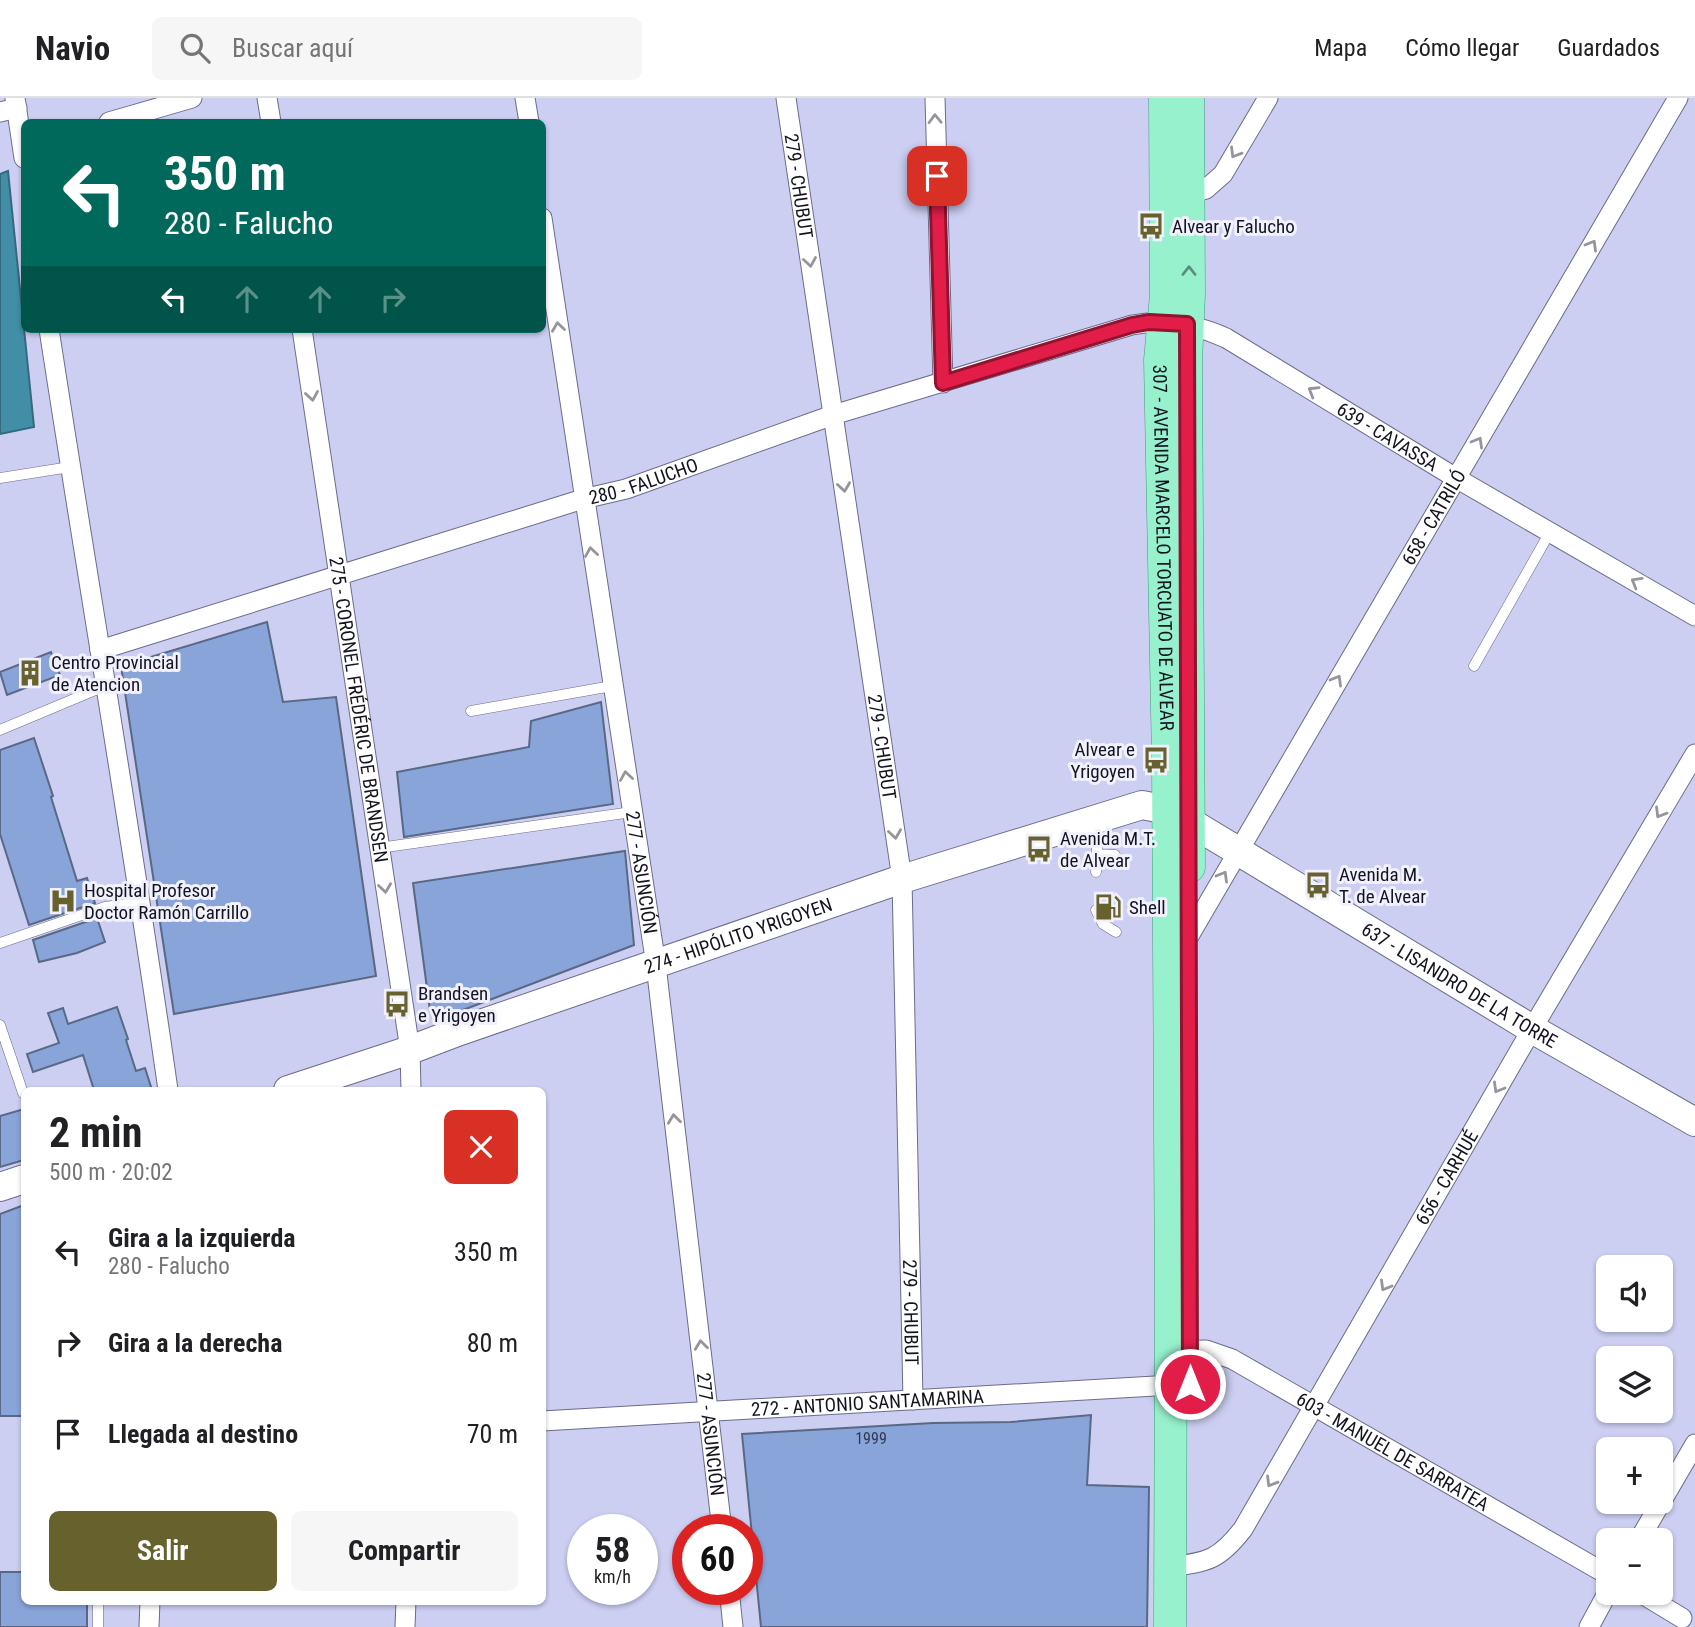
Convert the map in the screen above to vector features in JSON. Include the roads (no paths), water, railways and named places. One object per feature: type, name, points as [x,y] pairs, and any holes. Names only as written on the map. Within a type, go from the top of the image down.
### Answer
[{"type":"main road","name":"307 - AVENIDA MARCELO TORCUATO DE ALVEAR","points":[[1165,98],[1177,197]]},
{"type":"main road","name":"307 - AVENIDA MARCELO TORCUATO DE ALVEAR","points":[[1171,935],[1179,816],[1177,197],[1188,98]]},
{"type":"main road","name":"307 - AVENIDA MARCELO TORCUATO DE ALVEAR","points":[[1170,1627],[1180,1565],[1181,1384],[1171,935],[1163,857],[1179,816]]},
{"type":"main road","name":"307 - AVENIDA MARCELO TORCUATO DE ALVEAR","points":[[1180,1565],[1190,1627]]},
{"type":"street","points":[[119,119],[192,98]]},
{"type":"street","points":[[267,98],[270,119]]},
{"type":"street","points":[[525,98],[528,119]]},
{"type":"street","name":"279 - CHUBUT","points":[[786,98],[902,879],[913,1400]]},
{"type":"street","points":[[935,98],[943,383]]},
{"type":"street","points":[[1177,197],[1206,189],[1223,174],[1268,98]]},
{"type":"street","points":[[1679,98],[1695,107]]},
{"type":"street","name":"658 - CATRILÓ","points":[[1171,935],[1237,850],[1679,98]]},
{"type":"street","points":[[11,106],[21,141]]},
{"type":"street","name":"277 - ASUNCIÓN","points":[[546,245],[656,965],[720,1514]]},
{"type":"street","name":"280 - FALUCHO","points":[[100,650],[583,499],[626,489],[833,415],[1132,325],[1176,323]]},
{"type":"street","name":"639 - CAVASSA","points":[[1176,323],[1226,338],[1456,478],[1695,616]]},
{"type":"street","points":[[50,333],[142,902],[168,1087]]},
{"type":"street","name":"275 - CORONEL FRÉDÉRIC DE BRANDSEN","points":[[303,333],[410,1050],[411,1087]]},
{"type":"street","name":"656 - CARHUÉ","points":[[1180,1565],[1213,1558],[1233,1542],[1243,1529],[1532,1029],[1695,754]]},
{"type":"street","name":"274 - HIPÓLITO YRIGOYEN","points":[[297,1087],[902,879],[1034,840],[1098,817],[1142,805],[1179,816]]},
{"type":"street","name":"637 - LISANDRO DE LA TORRE","points":[[1179,816],[1532,1029],[1695,1122]]},
{"type":"street","points":[[0,1187],[21,1180]]},
{"type":"street","name":"603 - MANUEL DE SARRATEA","points":[[1180,1351],[1206,1350],[1232,1359],[1596,1568]]},
{"type":"street","name":"272 - ANTONIO SANTAMARINA","points":[[546,1421],[1181,1384]]},
{"type":"street","points":[[1646,1528],[1695,1444]]},
{"type":"street","points":[[149,1627],[150,1605]]},
{"type":"street","points":[[405,1627],[406,1605]]},
{"type":"street","points":[[731,1605],[733,1627]]},
{"type":"street","points":[[1589,1627],[1601,1605]]},
{"type":"street","points":[[1660,1605],[1682,1618]]},
{"type":"lane","points":[[0,478],[70,467]]},
{"type":"lane","points":[[1474,666],[1550,532]]},
{"type":"lane","points":[[471,711],[612,686]]},
{"type":"lane","points":[[0,730],[105,687]]},
{"type":"lane","points":[[379,848],[632,812]]},
{"type":"lane","points":[[1096,872],[1098,817]]},
{"type":"lane","points":[[1097,854],[1115,855]]},
{"type":"lane","points":[[0,943],[105,907],[142,902]]},
{"type":"lane","points":[[1096,910],[1103,924],[1116,932]]},
{"type":"lane","points":[[0,1024],[21,1087]]},
{"type":"lane","points":[[98,1605],[98,1627]]},
{"type":"water","points":[[8,171],[21,299],[21,333],[24,333],[34,427],[0,434],[0,174]]},
{"type":"place","name":"Alvear y Falucho","points":[[1151,226]]},
{"type":"place","name":"Centro Provincial de Atencion","points":[[30,673]]},
{"type":"place","name":"Alvear e Yrigoyen","points":[[1156,760]]},
{"type":"place","name":"Avenida M.T. de Alvear","points":[[1039,849]]},
{"type":"place","name":"Avenida M. T. de Alvear","points":[[1318,885]]},
{"type":"place","name":"Hospital Profesor Doctor Ramón Carrillo","points":[[63,901]]},
{"type":"place","name":"Shell","points":[[1108,907]]},
{"type":"place","name":"Brandsen e Yrigoyen","points":[[397,1004]]}]
